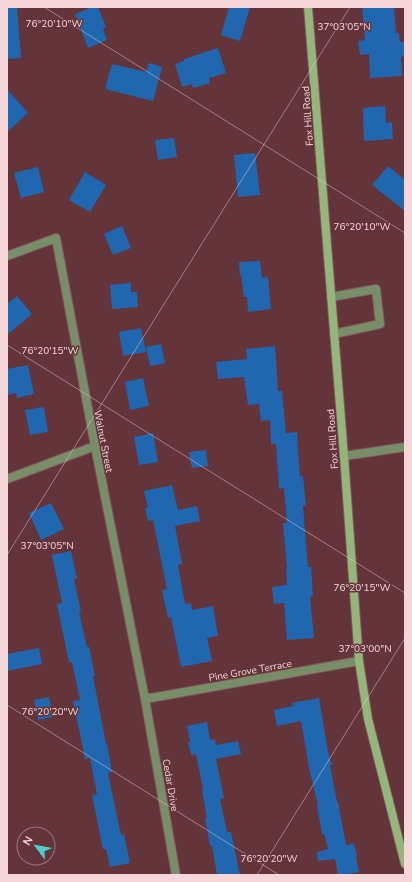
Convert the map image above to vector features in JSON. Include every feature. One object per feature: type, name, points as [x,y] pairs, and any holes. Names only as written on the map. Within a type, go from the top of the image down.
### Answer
[{"type":"main road","name":"Fox Hill Road","points":[[308,7],[359,661],[368,719],[405,864]]},
{"type":"street","name":"Walnut Street","points":[[7,256],[56,238],[145,699]]},
{"type":"street","points":[[331,297],[376,289],[380,324],[334,334]]},
{"type":"street","points":[[7,479],[95,446]]},
{"type":"street","points":[[344,456],[405,447]]},
{"type":"street","name":"Pine Grove Terrace","points":[[145,699],[359,661]]},
{"type":"street","name":"Cedar Drive","points":[[145,699],[176,875]]},
{"type":"building","points":[[7,7],[17,7],[21,58],[7,59]]},
{"type":"building","points":[[92,7],[98,7],[106,27],[103,29],[107,40],[88,48],[75,14]]},
{"type":"building","points":[[229,7],[250,7],[240,41],[221,35]]},
{"type":"building","points":[[362,7],[394,7],[396,33],[399,33],[400,42],[404,42],[405,56],[401,57],[402,76],[370,78],[369,54],[360,55],[358,41],[365,40]]},
{"type":"building","points":[[218,48],[226,73],[209,78],[210,83],[193,88],[192,84],[182,87],[175,64],[184,61],[184,59]]},
{"type":"building","points":[[149,63],[162,67],[153,101],[105,89],[112,64],[146,72]]},
{"type":"building","points":[[7,89],[28,113],[7,132]]},
{"type":"building","points":[[385,106],[386,123],[392,122],[393,139],[364,141],[363,108]]},
{"type":"building","points":[[174,138],[177,157],[158,160],[155,140]]},
{"type":"building","points":[[255,153],[260,195],[238,197],[234,155]]},
{"type":"building","points":[[388,166],[405,180],[405,211],[372,185]]},
{"type":"building","points":[[38,167],[44,192],[21,198],[14,173]]},
{"type":"building","points":[[85,172],[106,185],[90,212],[69,200]]},
{"type":"building","points":[[122,226],[131,248],[113,255],[104,234]]},
{"type":"building","points":[[260,261],[262,278],[268,277],[271,309],[248,312],[247,297],[244,297],[239,262]]},
{"type":"building","points":[[131,283],[131,292],[137,292],[138,307],[112,309],[110,285]]},
{"type":"building","points":[[17,296],[32,314],[7,335],[7,304]]},
{"type":"building","points":[[141,328],[146,352],[123,356],[119,332]]},
{"type":"building","points":[[161,344],[165,363],[150,366],[146,347]]},
{"type":"building","points":[[275,346],[278,391],[282,391],[286,433],[297,432],[300,477],[303,476],[306,506],[303,506],[308,567],[311,567],[313,596],[310,597],[314,638],[287,640],[284,603],[274,604],[272,587],[287,585],[283,523],[287,523],[284,488],[279,489],[276,444],[271,444],[270,420],[261,421],[259,404],[248,405],[244,377],[218,379],[216,362],[247,359],[246,349]]},
{"type":"building","points":[[28,365],[34,394],[17,398],[16,393],[7,395],[7,369]]},
{"type":"building","points":[[143,378],[149,406],[130,410],[125,382]]},
{"type":"building","points":[[44,407],[48,432],[30,435],[25,410]]},
{"type":"building","points":[[153,433],[158,462],[139,465],[134,437]]},
{"type":"building","points":[[206,450],[208,466],[192,468],[189,452]]},
{"type":"building","points":[[172,485],[178,510],[197,506],[200,521],[175,526],[182,564],[178,565],[185,604],[191,603],[192,610],[213,606],[218,636],[207,638],[212,661],[181,667],[171,617],[168,618],[162,590],[167,589],[153,520],[148,521],[145,508],[148,508],[144,491]]},
{"type":"building","points":[[51,503],[64,529],[41,540],[29,513]]},
{"type":"building","points":[[71,551],[77,579],[74,579],[81,612],[79,612],[87,647],[89,647],[95,676],[93,676],[112,772],[108,773],[121,835],[124,834],[130,863],[110,867],[106,849],[103,849],[92,795],[97,794],[90,758],[85,759],[73,701],[80,700],[72,662],[69,662],[57,604],[62,603],[52,555]]},
{"type":"building","points":[[39,648],[42,664],[7,671],[7,654]]},
{"type":"building","points":[[49,697],[53,717],[38,720],[34,700]]},
{"type":"building","points":[[319,698],[328,752],[332,765],[330,765],[346,845],[354,844],[357,856],[359,872],[344,875],[338,875],[335,859],[318,861],[317,852],[328,849],[324,834],[322,834],[318,805],[309,768],[301,721],[277,726],[274,710],[293,706],[292,703]]},
{"type":"building","points":[[207,722],[210,740],[215,739],[216,745],[238,741],[241,754],[216,759],[224,798],[220,799],[227,832],[231,832],[240,875],[217,875],[212,846],[210,846],[205,818],[207,818],[203,789],[196,754],[191,755],[187,726]]}]
